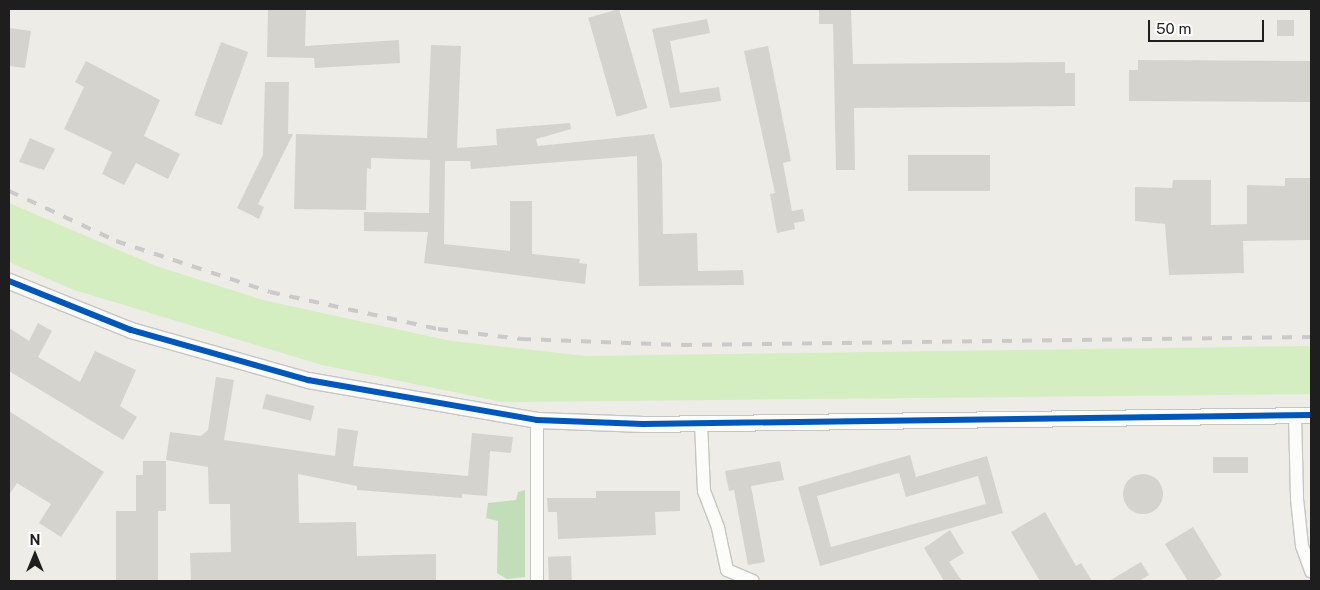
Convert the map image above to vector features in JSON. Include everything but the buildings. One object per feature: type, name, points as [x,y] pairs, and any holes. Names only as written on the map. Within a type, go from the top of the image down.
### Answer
[{"type":"street","points":[[9,281],[131,330],[308,380],[537,420],[701,423],[1311,415]]},
{"type":"street","points":[[1295,415],[1297,499],[1302,546],[1311,571]]},
{"type":"street","points":[[537,420],[538,581]]},
{"type":"street","points":[[701,423],[704,491],[718,528],[727,570],[753,581]]},
{"type":"green space","points":[[9,203],[156,266],[263,300],[451,341],[586,356],[1311,346],[1311,394],[502,402],[322,365],[74,290],[9,262]]},
{"type":"green space","points":[[525,490],[525,577],[507,579],[497,573],[498,521],[486,518],[488,503],[516,500],[518,492]]},
{"type":"railway","points":[[9,191],[116,241],[270,292],[438,329],[521,339],[682,345],[1311,337]]},
{"type":"cycle path","points":[[9,281],[131,330],[308,380],[537,420],[643,424],[1311,415]]}]
